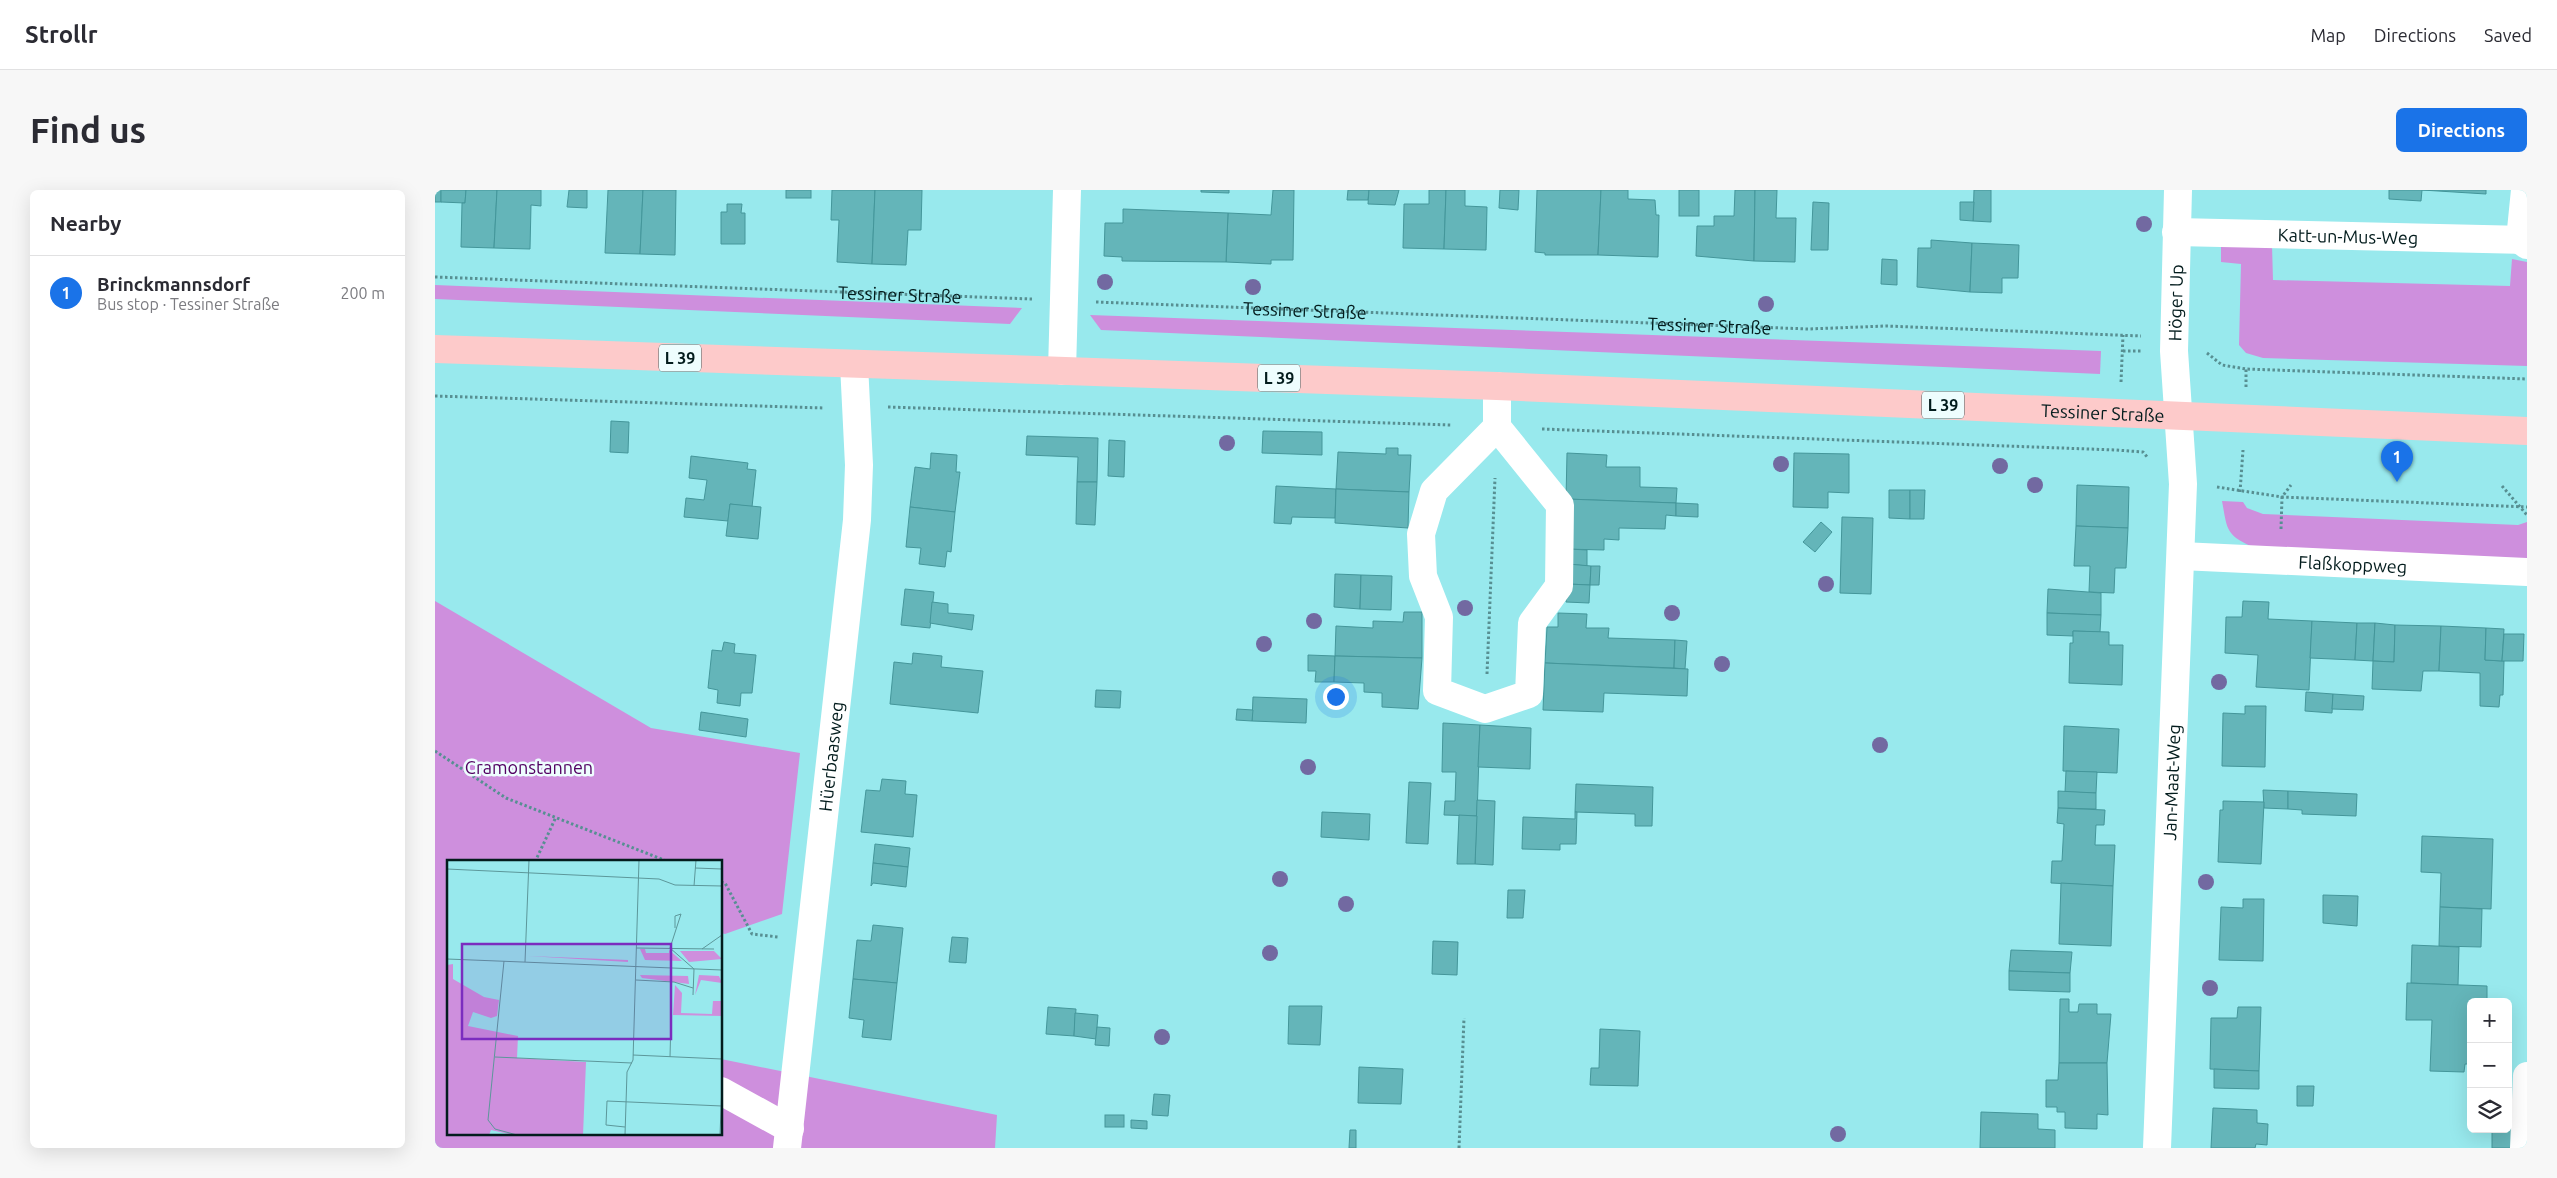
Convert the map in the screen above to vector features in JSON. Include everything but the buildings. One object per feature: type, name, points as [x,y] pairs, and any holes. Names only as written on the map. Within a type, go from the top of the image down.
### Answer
[{"type":"main road","name":"Tessiner Straße","points":[[435,349],[1497,386],[2527,431]]},
{"type":"street","points":[[1062,371],[1067,190]]},
{"type":"street","name":"Höger Up","points":[[2178,190],[2174,337],[2179,415]]},
{"type":"street","points":[[2525,190],[2525,242]]},
{"type":"street","name":"Katt-un-Mus-Weg","points":[[2176,232],[2525,242]]},
{"type":"street","name":"Hüerbaasweg","points":[[788,1138],[812,941],[857,520],[859,465],[854,364]]},
{"type":"street","points":[[1497,386],[1497,427],[1559,505],[1559,586],[1532,623],[1529,694],[1485,709],[1437,691],[1439,617],[1423,576],[1421,534],[1434,491],[1497,427]]},
{"type":"street","name":"Jan-Maat-Weg","points":[[2157,1148],[2181,556],[2183,476],[2179,415]]},
{"type":"street","name":"Flaßkoppweg","points":[[2181,556],[2527,572]]},
{"type":"street","points":[[2524,1148],[2527,1076]]},
{"type":"street","points":[[723,1092],[788,1138]]},
{"type":"path","name":"Tessiner Straße","points":[[435,277],[1809,329],[1886,326],[2174,337]]},
{"type":"path","points":[[2204,351],[2222,365],[2247,369],[2527,379]]},
{"type":"path","points":[[435,396],[803,408],[915,406],[2143,452]]},
{"type":"path","points":[[1485,709],[1497,427]]},
{"type":"path","points":[[2281,562],[2282,497],[2291,485]]},
{"type":"path","points":[[2502,486],[2527,515]]},
{"type":"path","points":[[2217,487],[2282,497],[2527,507]]},
{"type":"path","points":[[435,751],[506,798],[664,860]]},
{"type":"path","points":[[536,860],[556,817]]},
{"type":"path","points":[[723,883],[752,934],[812,941]]},
{"type":"path","points":[[1459,1148],[1463,1018]]},
{"type":"green space","points":[[2221,243],[2272,245],[2273,280],[2510,286],[2512,259],[2527,262],[2527,366],[2263,358],[2246,353],[2239,345],[2241,264],[2221,262]]},
{"type":"green space","points":[[435,285],[1022,308],[1010,324],[435,299]]},
{"type":"green space","points":[[1090,315],[2101,351],[2100,374],[1101,330]]},
{"type":"green space","points":[[2222,501],[2243,502],[2247,508],[2263,514],[2518,525],[2527,522],[2527,560],[2251,546],[2232,534],[2227,524]]},
{"type":"green space","name":"Cramonstannen","points":[[435,601],[651,728],[800,753],[782,914],[725,934],[723,934],[723,860],[447,860],[447,1136],[723,1136],[723,1059],[997,1115],[995,1148],[435,1148]]},
{"type":"place","name":"Brinckmannsdorf","points":[[2397,482]]}]
